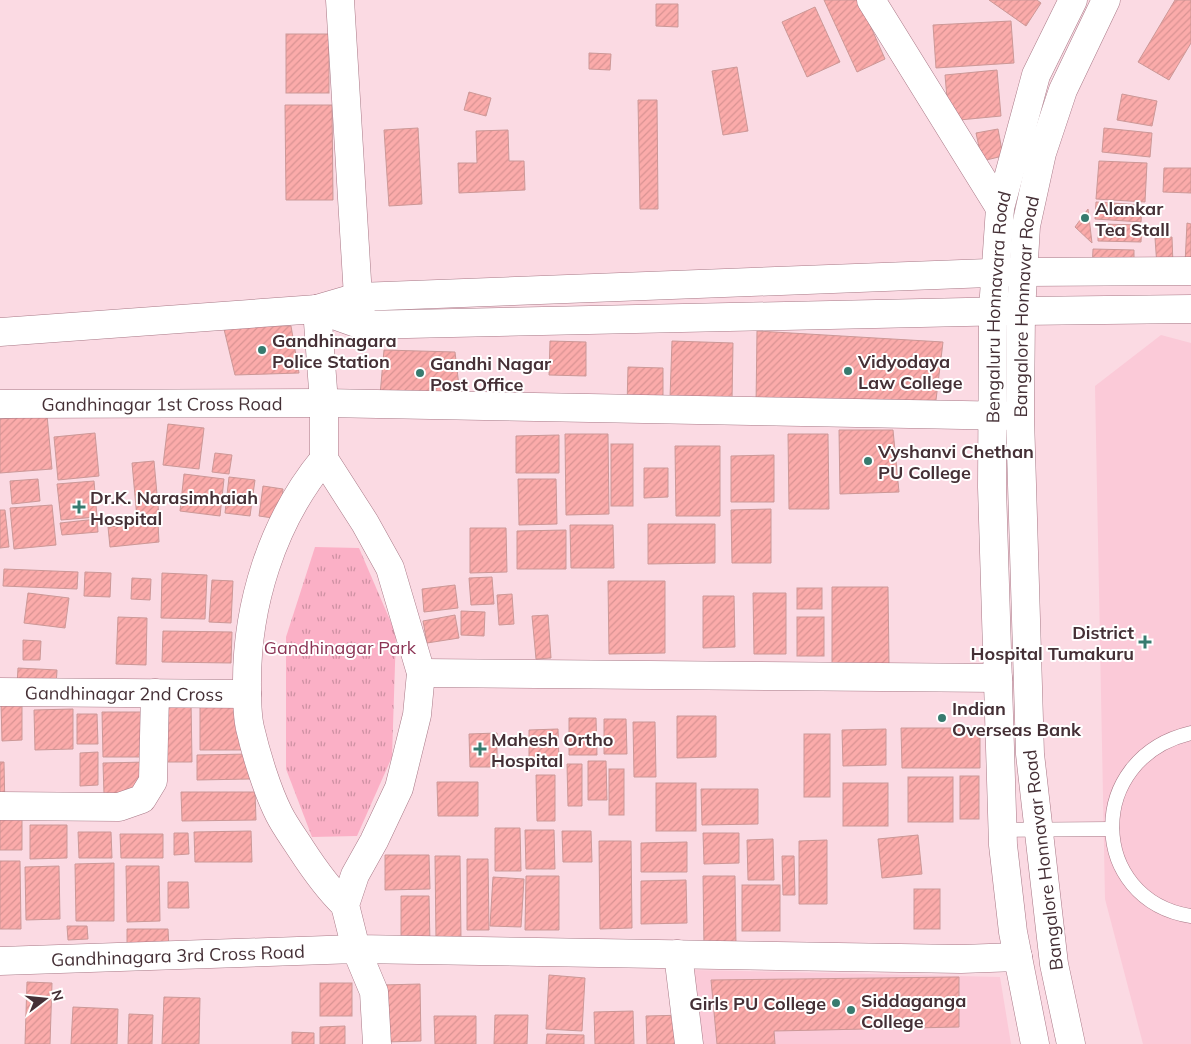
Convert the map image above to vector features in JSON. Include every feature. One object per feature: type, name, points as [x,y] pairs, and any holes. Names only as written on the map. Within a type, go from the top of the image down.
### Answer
[{"type":"street","points":[[340,0],[358,297],[362,325]]},
{"type":"street","points":[[871,0],[1000,208]]},
{"type":"street","name":"Bengaluru Honnavara Road","points":[[1035,1044],[1018,957],[1002,830],[992,487],[993,310],[1000,208],[1036,75],[1073,0]]},
{"type":"street","name":"Bangalore Honnavar Road","points":[[1071,1044],[1054,964],[1030,754],[1020,417],[1021,311],[1026,226],[1042,153],[1063,90],[1106,0]]},
{"type":"street","points":[[0,332],[317,309],[358,297],[1024,272],[1191,271]]},
{"type":"street","points":[[317,309],[362,325],[993,310],[1191,309]]},
{"type":"street","points":[[317,309],[324,403],[324,459],[365,523],[390,568],[421,673],[418,715],[399,788],[374,841],[355,875],[346,905],[356,949],[374,992],[377,1044]]},
{"type":"street","name":"Gandhinagar 1st Cross Road","points":[[0,404],[324,403],[1020,417]]},
{"type":"street","points":[[324,459],[294,499],[280,528],[259,589],[248,644],[247,694],[250,727],[279,815],[312,866],[334,895],[346,905]]},
{"type":"street","points":[[421,673],[998,678]]},
{"type":"street","name":"Gandhinagar 2nd Cross","points":[[0,692],[247,694]]},
{"type":"street","points":[[0,806],[119,808],[142,799],[153,781],[155,693]]},
{"type":"street","name":"Gandhinagara 3rd Cross Road","points":[[0,961],[356,949],[961,959],[1018,957]]},
{"type":"street","points":[[678,954],[689,1044]]},
{"type":"lane","points":[[1191,734],[1163,743],[1139,759],[1118,791],[1113,810],[1112,829],[1115,848],[1122,866],[1132,883],[1162,907],[1191,916]]},
{"type":"lane","points":[[1002,830],[1112,829]]},
{"type":"shaded area","name":"District Hospital Tumakuru","points":[[1161,335],[1191,343],[1191,1044],[1143,1044],[1105,899],[1095,386]]},
{"type":"shaded area","name":"Siddaganga College","points":[[693,970],[1000,977],[1011,1044],[699,1044]]},
{"type":"green space","name":"Gandhinagar Park","points":[[315,547],[359,548],[396,634],[392,757],[357,836],[312,837],[286,769],[286,637]]},
{"type":"building","points":[[824,0],[859,0],[885,59],[857,72]]},
{"type":"building","points":[[989,0],[1037,0],[1041,3],[1026,26]]},
{"type":"building","points":[[1175,0],[1191,0],[1191,43],[1169,80],[1138,62]]},
{"type":"building","points":[[656,4],[678,4],[678,27],[656,26]]},
{"type":"building","points":[[815,7],[840,62],[807,77],[782,22]]},
{"type":"building","points":[[1011,21],[1014,63],[936,68],[933,25]]},
{"type":"building","points":[[286,34],[329,34],[329,93],[286,93]]},
{"type":"building","points":[[589,53],[611,54],[610,70],[589,69]]},
{"type":"building","points":[[737,67],[748,131],[723,135],[712,71]]},
{"type":"building","points":[[997,70],[1001,116],[949,121],[945,75]]},
{"type":"building","points":[[469,92],[491,98],[486,116],[464,110]]},
{"type":"building","points":[[1122,94],[1157,101],[1152,126],[1117,120]]},
{"type":"building","points":[[638,100],[657,100],[658,209],[640,209]]},
{"type":"building","points":[[285,105],[332,105],[333,200],[286,200]]},
{"type":"building","points":[[418,128],[422,204],[389,206],[384,130]]},
{"type":"building","points":[[1104,128],[1152,133],[1150,157],[1102,152]]},
{"type":"building","points":[[998,129],[1003,156],[982,161],[976,133]]},
{"type":"building","points":[[508,130],[509,161],[524,161],[525,190],[459,193],[458,163],[477,163],[476,131]]},
{"type":"building","points":[[1099,161],[1147,163],[1145,202],[1096,199]]},
{"type":"building","points":[[1164,168],[1191,168],[1191,193],[1163,192]]},
{"type":"building","points":[[1096,202],[1142,205],[1141,222],[1095,219]]},
{"type":"building","name":"Alankar Tea Stall","points":[[1088,209],[1092,243],[1075,227]]},
{"type":"building","points":[[1187,223],[1191,224],[1191,264],[1185,264]]},
{"type":"building","points":[[1098,224],[1142,225],[1141,242],[1098,241]]},
{"type":"building","points":[[1172,237],[1173,265],[1157,266],[1155,238]]},
{"type":"building","points":[[1093,249],[1134,250],[1134,272],[1092,271]]},
{"type":"building","name":"Gandhinagara Police Station","points":[[223,325],[291,326],[299,373],[235,375]]},
{"type":"building","name":"Vidyodaya Law College","points":[[757,331],[943,342],[936,400],[756,406]]},
{"type":"building","points":[[550,341],[586,342],[586,376],[549,375]]},
{"type":"building","points":[[672,341],[733,343],[732,400],[670,398]]},
{"type":"building","name":"Gandhi Nagar Post Office","points":[[384,350],[455,352],[460,395],[380,395]]},
{"type":"building","points":[[628,367],[663,368],[663,408],[627,407]]},
{"type":"building","points":[[47,415],[52,469],[0,473],[0,419]]},
{"type":"building","points":[[168,424],[204,428],[199,469],[163,465]]},
{"type":"building","name":"Vyshanvi Chethan PU College","points":[[839,430],[893,430],[899,492],[840,494]]},
{"type":"building","points":[[95,433],[99,476],[58,480],[54,437]]},
{"type":"building","points":[[565,434],[608,434],[609,514],[566,515]]},
{"type":"building","points":[[788,434],[828,434],[829,509],[789,509]]},
{"type":"building","points":[[559,435],[559,473],[516,473],[516,436]]},
{"type":"building","points":[[611,444],[633,444],[633,506],[611,506]]},
{"type":"building","points":[[675,446],[720,446],[720,516],[676,516]]},
{"type":"building","points":[[215,453],[232,455],[229,474],[212,472]]},
{"type":"building","points":[[774,455],[774,502],[731,502],[731,456]]},
{"type":"building","points":[[154,461],[159,516],[137,518],[132,463]]},
{"type":"building","points":[[644,468],[668,468],[668,497],[644,498]]},
{"type":"building","points":[[184,474],[224,479],[220,516],[180,511]]},
{"type":"building","points":[[229,477],[255,480],[250,516],[225,513]]},
{"type":"building","points":[[38,479],[40,501],[12,504],[10,481]]},
{"type":"building","points":[[518,479],[556,479],[557,524],[519,525]]},
{"type":"building","points":[[94,481],[97,517],[61,520],[57,484]]},
{"type":"building","points":[[263,486],[283,489],[280,519],[259,516]]},
{"type":"building","points":[[52,505],[56,545],[14,549],[10,508]]},
{"type":"building","points":[[771,509],[771,563],[732,563],[731,510]]},
{"type":"building","points":[[0,510],[5,510],[9,547],[0,548]]},
{"type":"building","points":[[97,519],[98,532],[62,535],[60,523]]},
{"type":"building","points":[[158,523],[159,542],[110,547],[108,527]]},
{"type":"building","points":[[648,524],[715,524],[715,563],[648,564]]},
{"type":"building","points":[[570,525],[613,525],[614,568],[571,568]]},
{"type":"building","points":[[470,528],[506,528],[507,572],[470,573]]},
{"type":"building","points":[[566,530],[566,569],[517,569],[517,531]]},
{"type":"building","points":[[4,569],[78,572],[77,589],[3,586]]},
{"type":"building","points":[[85,572],[111,573],[110,597],[84,596]]},
{"type":"building","points":[[162,573],[207,575],[205,619],[161,618]]},
{"type":"building","points":[[492,577],[494,604],[471,605],[469,578]]},
{"type":"building","points":[[132,578],[151,579],[150,600],[131,599]]},
{"type":"building","points":[[212,580],[233,581],[231,623],[209,622]]},
{"type":"building","points":[[608,581],[665,581],[665,653],[609,654]]},
{"type":"building","points":[[455,585],[458,608],[424,612],[422,589]]},
{"type":"building","points":[[832,587],[888,587],[889,665],[832,665]]},
{"type":"building","points":[[797,588],[822,588],[822,609],[797,609]]},
{"type":"building","points":[[28,593],[69,598],[65,628],[24,623]]},
{"type":"building","points":[[753,593],[786,593],[786,654],[754,654]]},
{"type":"building","points":[[512,594],[514,624],[499,625],[497,595]]},
{"type":"building","points":[[703,596],[734,596],[735,647],[703,648]]},
{"type":"building","points":[[461,611],[485,612],[484,636],[461,635]]},
{"type":"building","points":[[455,615],[459,638],[427,643],[423,621]]},
{"type":"building","points":[[548,615],[551,658],[536,659],[532,616]]},
{"type":"building","points":[[118,617],[147,618],[146,665],[116,664]]},
{"type":"building","points":[[797,617],[824,617],[824,656],[797,656]]},
{"type":"building","points":[[163,631],[232,632],[231,663],[162,662]]},
{"type":"building","points":[[23,640],[41,641],[40,660],[23,660]]},
{"type":"building","points":[[18,668],[57,670],[56,687],[17,685]]},
{"type":"building","points":[[160,701],[191,701],[192,762],[161,762]]},
{"type":"building","points":[[242,702],[242,750],[200,750],[200,703]]},
{"type":"building","points":[[1,703],[22,703],[22,740],[2,741]]},
{"type":"building","points":[[73,709],[73,749],[35,750],[34,710]]},
{"type":"building","points":[[102,712],[148,712],[149,757],[103,757]]},
{"type":"building","points":[[77,714],[97,714],[98,744],[77,744]]},
{"type":"building","points":[[677,716],[716,716],[716,757],[677,758]]},
{"type":"building","points":[[569,718],[596,718],[597,755],[569,755]]},
{"type":"building","points":[[604,719],[626,719],[627,754],[604,754]]},
{"type":"building","points":[[633,722],[655,722],[656,777],[634,777]]},
{"type":"building","points":[[901,728],[980,728],[980,768],[902,768]]},
{"type":"building","points":[[558,729],[559,762],[529,762],[529,730]]},
{"type":"building","points":[[886,729],[886,765],[843,766],[842,730]]},
{"type":"building","points":[[497,733],[497,767],[470,767],[469,734]]},
{"type":"building","points":[[804,734],[830,734],[830,797],[804,797]]},
{"type":"building","points":[[98,752],[98,785],[80,786],[80,753]]},
{"type":"building","points":[[249,754],[250,779],[197,780],[197,755]]},
{"type":"building","points":[[588,761],[606,761],[607,800],[588,800]]},
{"type":"building","points":[[0,762],[4,762],[5,812],[0,812]]},
{"type":"building","points":[[147,762],[148,794],[104,794],[103,763]]},
{"type":"building","points":[[567,764],[582,764],[582,806],[568,806]]},
{"type":"building","points":[[609,769],[624,769],[624,815],[609,815]]},
{"type":"building","points":[[536,775],[555,775],[555,821],[537,821]]},
{"type":"building","points":[[960,776],[979,776],[979,819],[960,819]]},
{"type":"building","points":[[908,777],[953,777],[953,822],[908,822]]},
{"type":"building","points":[[437,782],[478,782],[478,816],[438,816]]},
{"type":"building","points":[[656,783],[696,783],[696,831],[656,831]]},
{"type":"building","points":[[843,783],[888,783],[888,826],[843,826]]},
{"type":"building","points":[[701,789],[758,789],[758,824],[702,825]]},
{"type":"building","points":[[181,792],[255,792],[256,820],[182,821]]},
{"type":"building","points":[[22,818],[22,850],[0,850],[0,819]]},
{"type":"building","points":[[30,825],[67,825],[67,858],[30,859]]},
{"type":"building","points":[[495,828],[520,828],[521,871],[495,871]]},
{"type":"building","points":[[525,830],[554,830],[555,869],[526,869]]},
{"type":"building","points":[[251,831],[252,862],[195,862],[194,832]]},
{"type":"building","points":[[562,831],[591,831],[592,862],[563,862]]},
{"type":"building","points":[[78,832],[111,832],[112,858],[79,858]]},
{"type":"building","points":[[174,833],[188,833],[189,854],[174,855]]},
{"type":"building","points":[[703,833],[739,833],[739,863],[704,864]]},
{"type":"building","points":[[120,834],[163,834],[163,858],[121,858]]},
{"type":"building","points":[[918,835],[922,874],[882,878],[878,839]]},
{"type":"building","points":[[773,839],[774,880],[748,880],[747,840]]},
{"type":"building","points":[[827,840],[827,904],[799,904],[799,841]]},
{"type":"building","points":[[599,841],[631,841],[632,928],[600,929]]},
{"type":"building","points":[[687,842],[687,872],[641,872],[641,843]]},
{"type":"building","points":[[385,855],[429,855],[430,889],[385,890]]},
{"type":"building","points":[[435,856],[460,856],[461,940],[436,940]]},
{"type":"building","points":[[782,856],[794,856],[795,895],[783,895]]},
{"type":"building","points":[[467,859],[488,859],[489,930],[467,930]]},
{"type":"building","points":[[0,861],[20,861],[21,929],[0,929]]},
{"type":"building","points":[[114,863],[114,921],[76,921],[75,864]]},
{"type":"building","points":[[59,866],[60,919],[26,920],[25,867]]},
{"type":"building","points":[[126,866],[159,866],[160,921],[127,922]]},
{"type":"building","points":[[526,876],[559,876],[559,930],[525,930]]},
{"type":"building","points":[[703,876],[735,876],[736,946],[704,947]]},
{"type":"building","points":[[493,877],[524,879],[521,927],[490,926]]},
{"type":"building","points":[[686,880],[687,923],[641,924],[641,881]]},
{"type":"building","points":[[168,882],[188,882],[189,908],[168,908]]},
{"type":"building","points":[[742,885],[780,885],[780,931],[742,931]]},
{"type":"building","points":[[914,889],[940,889],[940,929],[914,929]]},
{"type":"building","points":[[401,896],[429,896],[430,945],[401,945]]},
{"type":"building","points":[[67,926],[87,926],[88,939],[68,940]]},
{"type":"building","points":[[127,929],[168,929],[169,949],[127,950]]},
{"type":"building","points":[[549,975],[585,978],[582,1031],[546,1029]]},
{"type":"building","name":"Siddaganga College","points":[[959,977],[959,1027],[774,1031],[775,1044],[717,1044],[711,980]]},
{"type":"building","points":[[27,982],[52,983],[50,1044],[25,1044]]},
{"type":"building","points":[[320,983],[352,983],[352,1016],[320,1016]]},
{"type":"building","points":[[420,984],[421,1041],[385,1042],[383,985]]},
{"type":"building","points":[[164,997],[200,998],[199,1044],[162,1044]]},
{"type":"building","points":[[73,1007],[118,1009],[117,1044],[71,1044]]},
{"type":"building","points":[[633,1011],[634,1044],[595,1044],[594,1012]]},
{"type":"building","points":[[129,1014],[153,1015],[152,1044],[128,1044]]},
{"type":"building","points":[[495,1015],[528,1015],[527,1044],[494,1044]]},
{"type":"building","points":[[687,1015],[688,1044],[647,1044],[646,1016]]},
{"type":"building","points":[[434,1016],[476,1016],[476,1044],[435,1044]]},
{"type":"building","points":[[345,1026],[345,1044],[320,1044],[320,1027]]},
{"type":"building","points":[[292,1032],[314,1033],[314,1044],[292,1044]]},
{"type":"building","points":[[547,1034],[584,1035],[584,1044],[546,1044]]},
{"type":"place","name":"Alankar Tea Stall","points":[[1085,218]]},
{"type":"place","name":"Gandhinagara Police Station","points":[[262,350]]},
{"type":"place","name":"Vidyodaya Law College","points":[[848,371]]},
{"type":"place","name":"Gandhi Nagar Post Office","points":[[420,373]]},
{"type":"place","name":"Vyshanvi Chethan PU College","points":[[868,461]]},
{"type":"place","name":"Dr.K. Narasimhaiah Hospital","points":[[79,507]]},
{"type":"place","name":"District Hospital Tumakuru","points":[[1145,642]]},
{"type":"place","name":"Indian Overseas Bank","points":[[942,718]]},
{"type":"place","name":"Mahesh Ortho Hospital","points":[[480,749]]},
{"type":"place","name":"Girls PU College","points":[[836,1003]]},
{"type":"place","name":"Siddaganga College","points":[[851,1010]]}]
